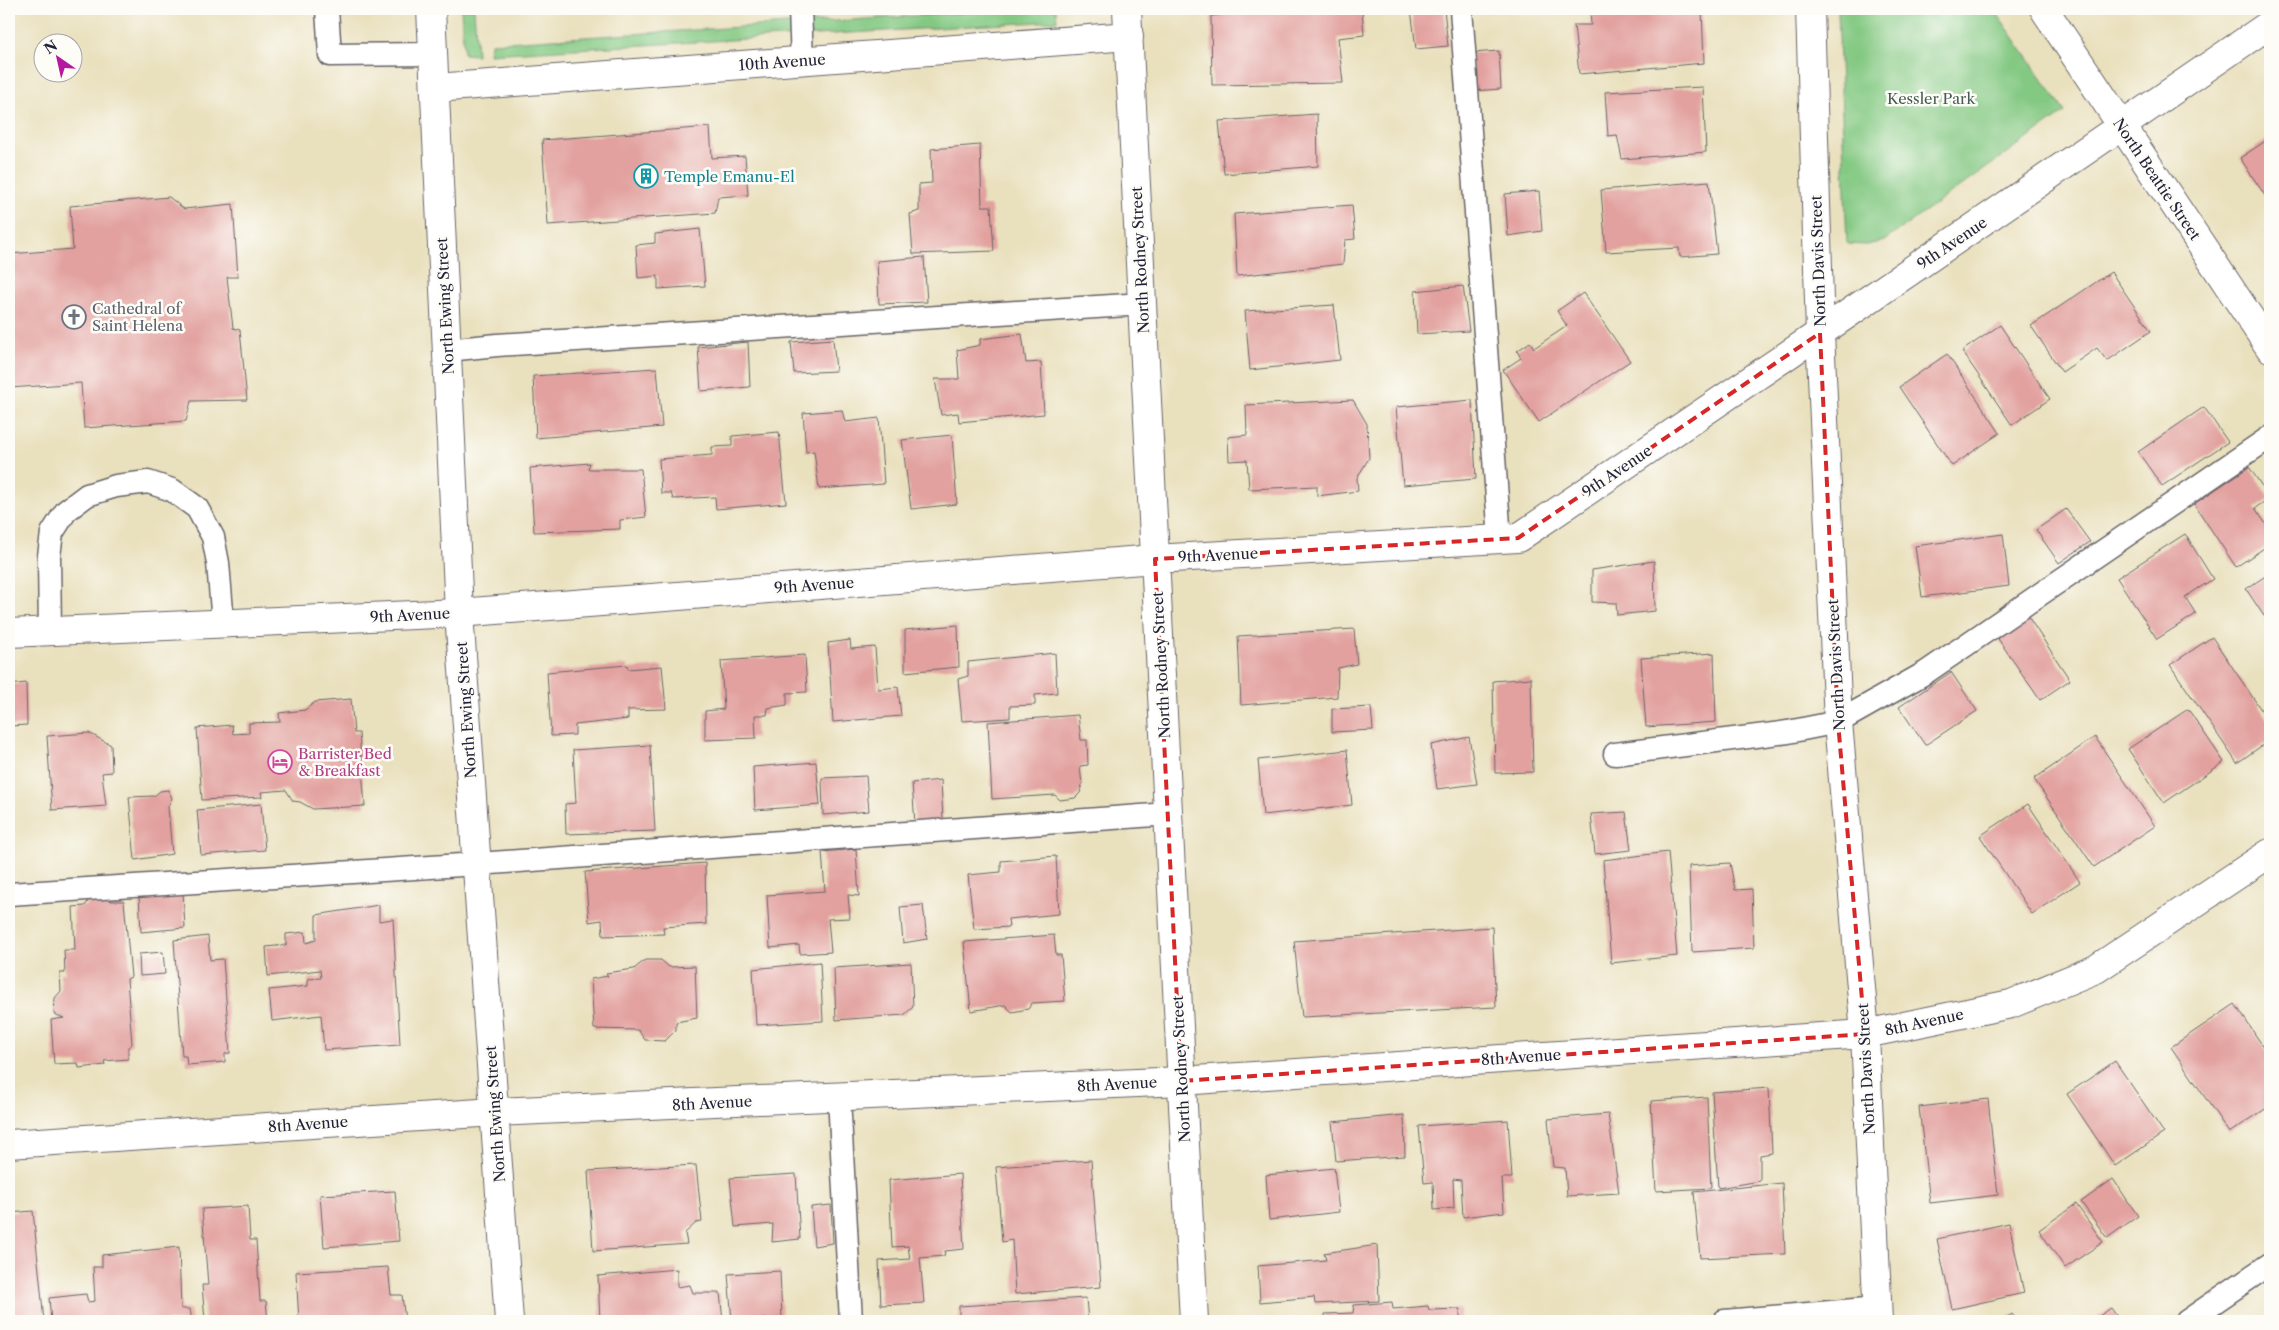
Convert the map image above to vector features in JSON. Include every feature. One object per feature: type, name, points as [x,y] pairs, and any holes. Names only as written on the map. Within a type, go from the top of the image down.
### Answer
[{"type":"street","name":"North Ewing Street","points":[[431,9],[458,613],[510,1321]]},
{"type":"street","name":"North Rodney Street","points":[[1127,9],[1194,1321]]},
{"type":"street","name":"North Davis Street","points":[[1810,9],[1820,333],[1838,722],[1865,1034],[1878,1315]]},
{"type":"street","name":"North Beattie Street","points":[[2044,9],[2270,348]]},
{"type":"street","name":"9th Avenue","points":[[9,633],[458,613],[1155,558],[1518,538],[2122,127],[2270,24]]},
{"type":"street","name":"10th Avenue","points":[[434,88],[1129,36]]},
{"type":"street","name":"8th Avenue","points":[[9,1144],[495,1112],[1181,1081],[1865,1034],[2011,1004],[2096,969],[2270,853]]},
{"type":"lane","points":[[327,9],[330,55],[433,54]]},
{"type":"lane","points":[[800,9],[802,61]]},
{"type":"lane","points":[[1461,9],[1500,539]]},
{"type":"lane","points":[[447,350],[497,345],[1143,304]]},
{"type":"lane","points":[[1614,754],[1788,732],[1838,722],[1926,672],[2270,437]]},
{"type":"lane","points":[[50,632],[49,573],[52,533],[66,511],[87,494],[116,486],[148,482],[172,490],[197,508],[213,537],[218,563],[223,623]]},
{"type":"lane","points":[[9,894],[477,864],[1168,814]]},
{"type":"lane","points":[[839,1097],[851,1321]]},
{"type":"lane","points":[[2186,1321],[2270,1264]]},
{"type":"lane","points":[[1724,1321],[1878,1315]]},
{"type":"highlighted area","points":[[1820,333],[1838,722],[1865,1034],[1181,1081],[1155,559],[1518,538]]},
{"type":"green space","points":[[461,9],[474,9],[477,55],[464,54]]},
{"type":"green space","points":[[1023,9],[1056,9],[1057,21],[489,54],[491,43]]},
{"type":"green space","name":"Kessler Park","points":[[1838,9],[1994,9],[2065,112],[1884,241],[1866,245],[1847,244]]},
{"type":"building","points":[[1273,9],[1362,9],[1364,35],[1338,38],[1343,83],[1212,85],[1211,16]]},
{"type":"building","points":[[1411,9],[1444,9],[1448,46],[1416,49]]},
{"type":"building","points":[[1590,9],[1702,9],[1704,63],[1579,74],[1574,25],[1591,25]]},
{"type":"building","points":[[1499,51],[1501,89],[1472,91],[1472,53]]},
{"type":"building","points":[[1703,87],[1706,152],[1622,159],[1617,135],[1608,136],[1605,92]]},
{"type":"building","points":[[1317,114],[1318,166],[1224,174],[1219,121]]},
{"type":"building","name":"Temple Emanu-El","points":[[710,127],[712,158],[745,156],[748,195],[718,197],[715,213],[548,225],[542,140]]},
{"type":"building","points":[[2270,138],[2270,203],[2240,158]]},
{"type":"building","points":[[980,145],[982,206],[991,206],[994,251],[913,254],[910,214],[919,211],[919,184],[932,183],[931,149]]},
{"type":"building","points":[[1709,181],[1717,254],[1680,257],[1679,248],[1606,252],[1601,190]]},
{"type":"building","points":[[1539,191],[1542,231],[1508,236],[1505,194]]},
{"type":"building","points":[[169,197],[184,209],[233,204],[238,277],[227,277],[233,328],[240,330],[247,400],[191,401],[186,421],[84,428],[81,383],[9,388],[9,254],[73,249],[70,206]]},
{"type":"building","points":[[1352,205],[1355,239],[1345,240],[1343,264],[1237,276],[1234,214]]},
{"type":"building","points":[[700,229],[705,286],[658,289],[658,276],[638,278],[636,245],[655,243],[655,234]]},
{"type":"building","points":[[924,257],[927,302],[879,304],[877,261]]},
{"type":"building","points":[[2111,272],[2151,331],[2107,361],[2097,348],[2062,372],[2031,326]]},
{"type":"building","points":[[1463,286],[1469,331],[1417,334],[1415,291]]},
{"type":"building","points":[[1583,293],[1630,361],[1539,422],[1503,370],[1521,358],[1517,351],[1530,342],[1534,348],[1567,326],[1557,311]]},
{"type":"building","points":[[1334,305],[1340,360],[1250,370],[1245,311]]},
{"type":"building","points":[[2000,325],[2050,399],[2012,425],[1962,351]]},
{"type":"building","points":[[1022,334],[1026,363],[1041,362],[1044,414],[959,422],[958,413],[941,415],[935,379],[959,379],[957,350],[980,345],[980,339]]},
{"type":"building","points":[[833,339],[836,371],[794,373],[791,342]]},
{"type":"building","points":[[748,342],[750,387],[701,391],[698,347]]},
{"type":"building","points":[[1947,354],[2000,433],[1952,466],[1899,387]]},
{"type":"building","points":[[657,368],[662,427],[536,438],[533,376]]},
{"type":"building","points":[[1353,400],[1367,424],[1369,458],[1357,478],[1358,491],[1317,496],[1317,486],[1249,489],[1247,460],[1229,461],[1228,437],[1247,435],[1246,405]]},
{"type":"building","points":[[1472,400],[1476,479],[1403,485],[1396,407]]},
{"type":"building","points":[[2204,407],[2228,442],[2162,486],[2138,452]]},
{"type":"building","points":[[842,410],[845,422],[879,418],[884,484],[819,489],[814,451],[806,452],[803,413]]},
{"type":"building","points":[[779,432],[786,503],[716,509],[715,497],[673,499],[671,493],[661,493],[659,459],[712,455],[712,447],[732,446],[732,436]]},
{"type":"building","points":[[952,435],[957,504],[911,509],[902,440]]},
{"type":"building","points":[[590,463],[588,469],[641,469],[646,517],[620,520],[620,529],[534,532],[530,468]]},
{"type":"building","points":[[2249,467],[2270,498],[2255,508],[2270,530],[2270,544],[2236,567],[2194,504]]},
{"type":"building","points":[[2066,509],[2090,542],[2059,563],[2036,530]]},
{"type":"building","points":[[2003,534],[2009,586],[1922,597],[1915,546]]},
{"type":"building","points":[[2185,534],[2213,579],[2185,597],[2196,614],[2157,639],[2117,578]]},
{"type":"building","points":[[1654,561],[1655,611],[1617,615],[1616,603],[1592,602],[1592,570]]},
{"type":"building","points":[[2267,575],[2270,580],[2270,612],[2264,616],[2246,589]]},
{"type":"building","points":[[2025,612],[2070,680],[2040,700],[1994,633]]},
{"type":"building","points":[[958,625],[959,667],[905,672],[905,630]]},
{"type":"building","points":[[1354,629],[1357,664],[1338,668],[1337,697],[1241,705],[1238,636]]},
{"type":"building","points":[[2212,637],[2270,723],[2270,740],[2237,763],[2170,665]]},
{"type":"building","points":[[850,640],[851,649],[875,647],[878,689],[898,687],[901,716],[833,722],[828,643]]},
{"type":"building","points":[[1055,653],[1057,693],[1035,695],[1035,705],[1010,706],[1010,718],[962,721],[958,679],[968,676],[968,662]]},
{"type":"building","points":[[1714,653],[1716,722],[1646,727],[1641,658]]},
{"type":"building","points":[[805,655],[807,692],[787,693],[787,705],[768,708],[767,715],[755,715],[756,738],[705,740],[705,711],[724,709],[721,661]]},
{"type":"building","points":[[627,665],[628,669],[662,666],[666,709],[628,710],[628,719],[575,725],[575,735],[551,736],[547,672]]},
{"type":"building","points":[[1951,672],[1977,711],[1925,745],[1899,707]]},
{"type":"building","points":[[1531,678],[1533,772],[1495,773],[1493,681]]},
{"type":"building","points":[[26,683],[27,725],[9,726],[9,685]]},
{"type":"building","name":"Barrister Bed & Breakfast","points":[[351,699],[354,733],[359,733],[365,806],[313,809],[300,802],[293,801],[286,790],[261,792],[262,797],[202,800],[197,728],[232,725],[233,734],[249,733],[249,723],[280,722],[279,713],[305,710],[315,702]]},
{"type":"building","points":[[1371,707],[1373,730],[1332,732],[1332,709]]},
{"type":"building","points":[[2188,709],[2224,762],[2164,803],[2128,749]]},
{"type":"building","points":[[1078,715],[1081,740],[1087,740],[1088,765],[1080,766],[1082,785],[1080,793],[1075,798],[1060,800],[1055,795],[992,799],[988,722]]},
{"type":"building","points":[[89,733],[111,745],[112,772],[102,773],[106,806],[52,810],[47,736]]},
{"type":"building","points":[[1469,737],[1477,784],[1437,789],[1431,745]]},
{"type":"building","points":[[2095,737],[2155,826],[2094,867],[2034,779]]},
{"type":"building","points":[[650,745],[655,831],[566,834],[565,804],[576,803],[573,750]]},
{"type":"building","points":[[1347,750],[1352,805],[1263,815],[1258,760]]},
{"type":"building","points":[[816,762],[820,805],[755,810],[753,767]]},
{"type":"building","points":[[866,776],[869,811],[823,815],[822,778]]},
{"type":"building","points":[[941,780],[943,820],[915,824],[912,783]]},
{"type":"building","points":[[168,790],[172,798],[168,807],[172,854],[135,860],[129,797],[154,796],[160,791]]},
{"type":"building","points":[[261,804],[265,850],[201,855],[197,810]]},
{"type":"building","points":[[2028,804],[2080,882],[2032,914],[1980,836]]},
{"type":"building","points":[[1626,812],[1631,850],[1595,854],[1591,814]]},
{"type":"building","points":[[856,849],[859,896],[848,895],[850,918],[828,919],[831,952],[800,954],[799,945],[770,948],[767,895],[825,891],[822,852]]},
{"type":"building","points":[[1668,852],[1677,956],[1611,963],[1603,860]]},
{"type":"building","points":[[1056,856],[1059,914],[1008,919],[1009,927],[974,929],[968,875],[1001,872],[1001,861]]},
{"type":"building","points":[[705,863],[706,924],[663,927],[664,934],[603,936],[602,920],[589,922],[585,872]]},
{"type":"building","points":[[1730,863],[1735,890],[1752,889],[1754,948],[1692,952],[1689,866]]},
{"type":"building","points":[[183,892],[185,928],[141,932],[139,895]]},
{"type":"building","points":[[109,898],[111,901],[124,901],[131,977],[127,979],[132,1044],[128,1047],[128,1059],[104,1061],[105,1065],[79,1068],[78,1063],[54,1064],[51,1020],[64,1018],[54,1014],[55,998],[61,991],[60,973],[65,973],[64,950],[75,950],[73,907],[85,906],[89,900]]},
{"type":"building","points":[[379,905],[379,921],[393,919],[400,1045],[324,1050],[321,1015],[272,1021],[269,990],[308,986],[308,979],[321,978],[320,970],[268,976],[266,947],[286,945],[286,934],[305,932],[306,943],[316,940],[316,915]]},
{"type":"building","points":[[923,905],[927,939],[903,943],[900,907]]},
{"type":"building","points":[[1492,927],[1496,1007],[1302,1017],[1294,941]]},
{"type":"building","points":[[1054,935],[1056,955],[1061,955],[1065,1001],[1032,1003],[1028,1009],[1012,1012],[1005,1005],[971,1011],[964,942]]},
{"type":"building","points":[[208,936],[210,960],[223,959],[230,1053],[225,1054],[225,1062],[187,1065],[186,1056],[182,1056],[174,940]]},
{"type":"building","points":[[163,952],[165,974],[140,976],[139,954]]},
{"type":"building","points":[[645,960],[661,960],[669,967],[695,966],[697,1018],[676,1022],[676,1030],[665,1041],[645,1040],[638,1030],[594,1029],[591,979],[608,976],[606,973],[634,969]]},
{"type":"building","points":[[820,962],[823,1021],[756,1025],[753,969]]},
{"type":"building","points":[[911,963],[913,1007],[904,1015],[836,1020],[834,968]]},
{"type":"building","points":[[2235,1004],[2270,1057],[2270,1106],[2229,1133],[2171,1047]]},
{"type":"building","points":[[2115,1061],[2164,1133],[2115,1166],[2067,1094]]},
{"type":"building","points":[[1769,1088],[1772,1153],[1760,1155],[1760,1181],[1718,1188],[1712,1092]]},
{"type":"building","points":[[1707,1097],[1711,1188],[1656,1191],[1651,1101]]},
{"type":"building","points":[[1988,1099],[1998,1195],[1930,1203],[1919,1107]]},
{"type":"building","points":[[1608,1114],[1619,1193],[1567,1196],[1565,1168],[1553,1167],[1548,1119]]},
{"type":"building","points":[[1404,1115],[1405,1156],[1336,1161],[1332,1122]]},
{"type":"building","points":[[1508,1120],[1512,1178],[1502,1178],[1504,1212],[1463,1217],[1461,1180],[1453,1179],[1454,1208],[1434,1210],[1433,1182],[1424,1183],[1419,1126]]},
{"type":"building","points":[[1091,1160],[1101,1287],[1015,1294],[1012,1240],[1002,1242],[996,1167]]},
{"type":"building","points":[[696,1165],[702,1222],[696,1223],[685,1233],[687,1244],[593,1251],[588,1171]]},
{"type":"building","points":[[1334,1168],[1339,1212],[1269,1220],[1266,1175]]},
{"type":"building","points":[[796,1174],[800,1239],[772,1242],[773,1224],[735,1227],[730,1178]]},
{"type":"building","points":[[960,1174],[964,1249],[945,1251],[944,1256],[920,1258],[924,1303],[881,1305],[879,1261],[910,1259],[908,1246],[892,1247],[889,1180]]},
{"type":"building","points":[[2113,1179],[2138,1216],[2107,1238],[2081,1202]]},
{"type":"building","points":[[1782,1183],[1785,1254],[1700,1258],[1694,1192]]},
{"type":"building","points":[[395,1191],[399,1241],[324,1247],[320,1195]]},
{"type":"building","points":[[2076,1204],[2103,1242],[2065,1268],[2039,1230]]},
{"type":"building","points":[[831,1205],[833,1243],[814,1246],[811,1207]]},
{"type":"building","points":[[248,1206],[250,1240],[256,1240],[260,1301],[266,1301],[268,1321],[205,1321],[202,1285],[208,1285],[202,1209]]},
{"type":"building","points":[[33,1211],[44,1321],[9,1321],[9,1213]]},
{"type":"building","points":[[2009,1223],[2024,1293],[1952,1309],[1937,1239]]},
{"type":"building","points":[[1377,1245],[1379,1301],[1315,1304],[1314,1297],[1260,1302],[1258,1266],[1326,1260],[1324,1253]]},
{"type":"building","points":[[179,1247],[181,1309],[190,1309],[192,1321],[51,1321],[49,1298],[86,1294],[88,1302],[95,1301],[93,1267],[102,1267],[102,1255]]},
{"type":"building","points":[[388,1267],[391,1295],[402,1295],[405,1321],[299,1321],[296,1272]]},
{"type":"building","points":[[677,1269],[677,1287],[690,1285],[693,1293],[720,1293],[723,1321],[600,1321],[598,1276]]},
{"type":"building","points":[[780,1271],[782,1318],[732,1321],[728,1274]]},
{"type":"building","points":[[1086,1298],[1088,1321],[959,1321],[959,1306]]},
{"type":"building","points":[[1392,1302],[1393,1309],[1428,1306],[1429,1310],[1460,1309],[1460,1321],[1325,1321],[1325,1314],[1353,1313],[1354,1305]]},
{"type":"building","points":[[2111,1308],[2120,1321],[2092,1321]]},
{"type":"building","points":[[2012,1314],[2017,1321],[2001,1321]]},
{"type":"place","name":"Temple Emanu-El","points":[[646,176]]},
{"type":"place","name":"Cathedral of Saint Helena","points":[[74,317]]},
{"type":"place","name":"Barrister Bed & Breakfast","points":[[280,762]]}]
